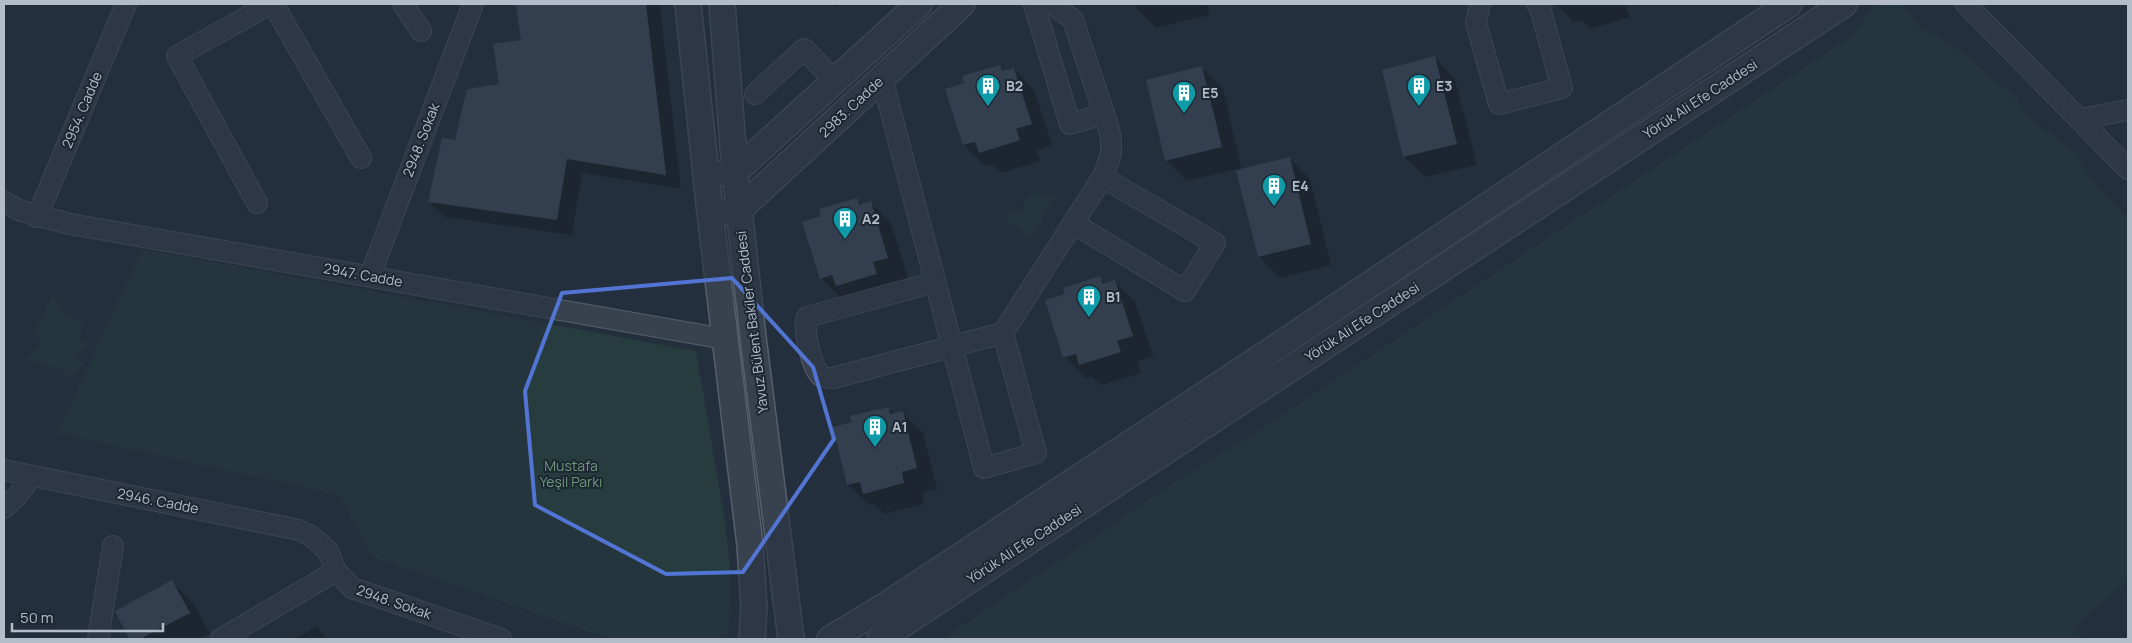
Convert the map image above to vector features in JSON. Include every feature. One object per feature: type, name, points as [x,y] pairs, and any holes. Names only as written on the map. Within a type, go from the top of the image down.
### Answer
[{"type":"street","name":"2954. Cadde","points":[[37,217],[126,4]]},
{"type":"street","points":[[257,203],[177,56],[270,4]]},
{"type":"street","points":[[276,4],[279,14],[361,158]]},
{"type":"street","points":[[403,4],[421,31]]},
{"type":"street","name":"2948. Sokak","points":[[370,276],[472,4]]},
{"type":"street","name":"Yavuz Bülent Bakiler Caddesi","points":[[688,4],[710,213],[750,553],[754,608],[752,639]]},
{"type":"street","name":"Yavuz Bülent Bakiler Caddesi","points":[[722,4],[739,210],[791,639]]},
{"type":"street","points":[[706,175],[735,172],[919,4]]},
{"type":"street","name":"2983. Cadde","points":[[739,210],[962,4]]},
{"type":"street","points":[[1034,4],[1070,124],[1104,114]]},
{"type":"street","points":[[935,282],[807,317],[805,326],[814,366],[824,378],[833,378],[1003,333],[1102,177],[1110,160],[1110,134],[1073,20],[1053,4]]},
{"type":"street","points":[[1480,4],[1476,23],[1499,104],[1562,88],[1540,8],[1537,4]]},
{"type":"street","name":"Yörük Ali Efe Caddesi","points":[[830,639],[885,606],[1263,356],[1789,4]]},
{"type":"street","name":"Yörük Ali Efe Caddesi","points":[[880,639],[1844,4]]},
{"type":"street","points":[[1966,4],[2128,168]]},
{"type":"street","points":[[755,94],[804,49],[835,81]]},
{"type":"street","points":[[882,78],[984,468],[1036,454],[1003,333]]},
{"type":"street","points":[[2081,119],[2128,110]]},
{"type":"street","points":[[1073,223],[1185,291],[1216,243],[1102,177]]},
{"type":"street","name":"2947. Cadde","points":[[4,202],[21,212],[37,217],[725,339]]},
{"type":"street","points":[[710,213],[739,210]]},
{"type":"street","points":[[725,339],[753,337]]},
{"type":"street","name":"2946. Cadde","points":[[4,470],[291,528],[311,536]]},
{"type":"street","points":[[4,508],[18,495],[32,476]]},
{"type":"street","name":"2948. Sokak","points":[[311,536],[328,550],[336,571],[352,588],[501,639]]},
{"type":"street","points":[[98,639],[113,546]]},
{"type":"street","points":[[221,639],[336,571]]},
{"type":"highlighted area","points":[[732,278],[813,367],[834,439],[743,572],[666,574],[535,505],[525,391],[562,293]]},
{"type":"green space","points":[[1877,4],[1904,5],[1919,26],[1960,50],[2017,99],[2030,119],[2076,152],[2091,180],[2128,218],[2128,581],[2074,626],[2082,639],[943,639],[1175,482],[1263,428],[1850,37]]},
{"type":"green space","points":[[1031,194],[1056,196],[1030,238],[1009,222],[1007,211],[1020,211]]},
{"type":"green space","name":"Mustafa Yeşil Parkı","points":[[142,249],[696,351],[725,522],[731,576],[728,635],[723,639],[611,639],[373,557],[339,495],[58,433]]},
{"type":"green space","points":[[53,296],[64,313],[82,322],[80,339],[89,344],[75,356],[84,365],[70,378],[62,369],[25,360],[42,344],[34,330]]},
{"type":"building","points":[[516,4],[646,4],[666,175],[567,159],[557,220],[428,202],[442,138],[455,140],[467,89],[499,84],[493,44],[521,40]]},
{"type":"building","name":"E3","points":[[1435,56],[1457,144],[1403,157],[1382,70]]},
{"type":"building","name":"B2","points":[[1000,65],[1002,71],[1014,68],[1032,124],[1016,129],[1020,140],[979,153],[975,142],[963,145],[945,89],[964,83],[962,76]]},
{"type":"building","name":"E5","points":[[1202,66],[1222,147],[1165,161],[1146,80]]},
{"type":"building","name":"E4","points":[[1290,157],[1311,244],[1258,257],[1236,170]]},
{"type":"building","name":"A2","points":[[857,198],[859,205],[871,201],[888,258],[873,262],[877,274],[836,286],[832,275],[820,279],[802,222],[821,216],[819,209]]},
{"type":"building","name":"B1","points":[[1100,276],[1103,284],[1115,280],[1133,336],[1117,341],[1121,352],[1079,365],[1076,354],[1063,358],[1045,300],[1065,294],[1063,288]]},
{"type":"building","name":"A1","points":[[889,407],[890,414],[903,411],[917,468],[902,472],[904,483],[863,494],[860,482],[847,485],[833,427],[852,422],[850,416]]},
{"type":"building","points":[[172,580],[190,613],[140,639],[129,639],[115,611]]},
{"type":"place","name":"B2","points":[[988,107]]},
{"type":"place","name":"E3","points":[[1419,107]]},
{"type":"place","name":"E5","points":[[1184,114]]},
{"type":"place","name":"E4","points":[[1274,207]]},
{"type":"place","name":"A2","points":[[845,240]]},
{"type":"place","name":"B1","points":[[1089,318]]},
{"type":"place","name":"A1","points":[[875,448]]}]
